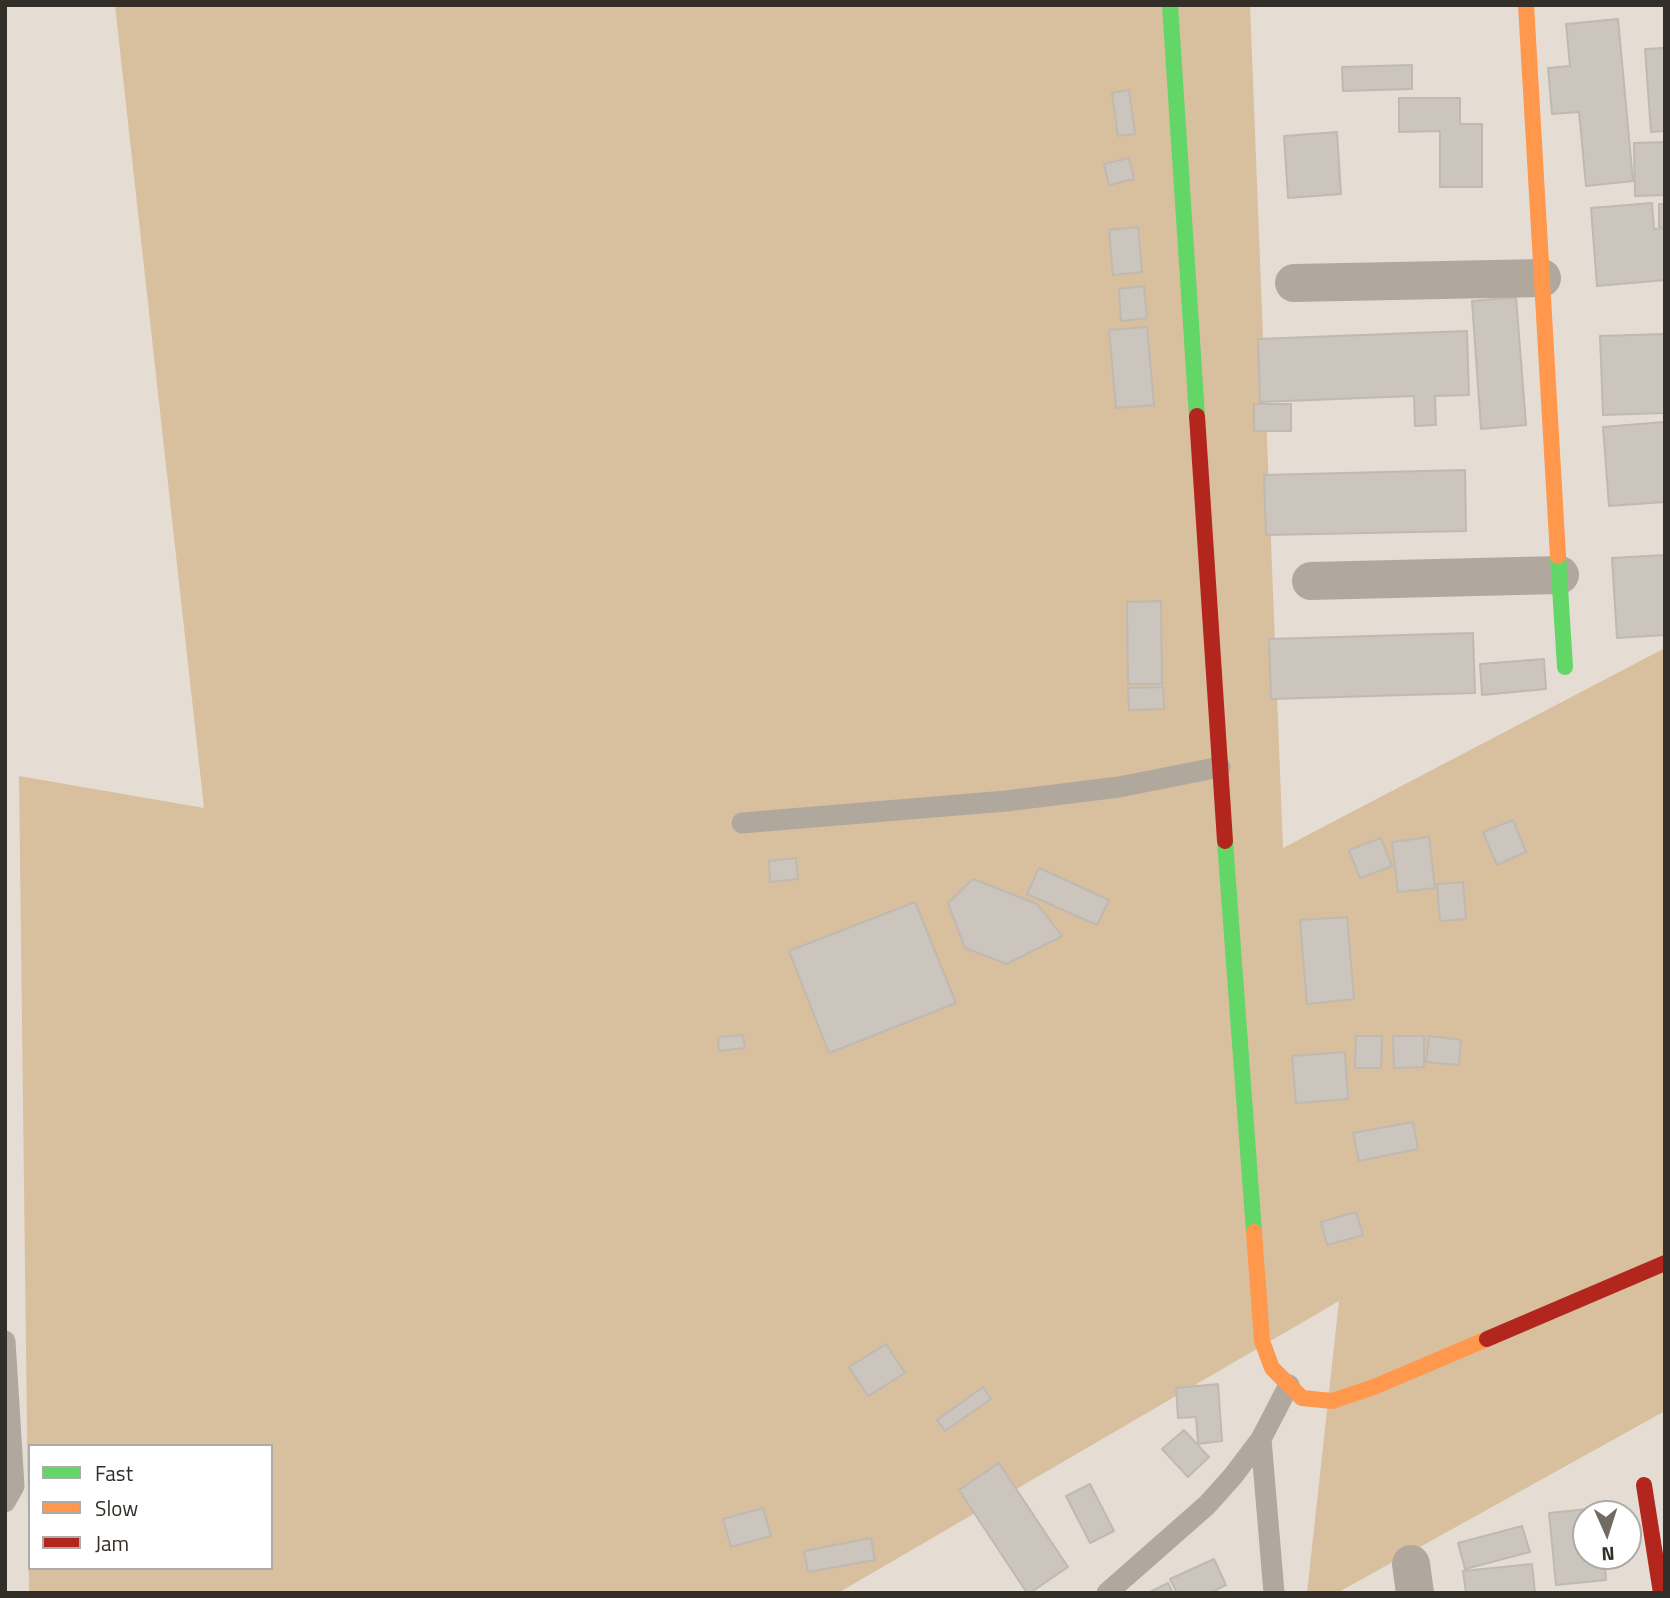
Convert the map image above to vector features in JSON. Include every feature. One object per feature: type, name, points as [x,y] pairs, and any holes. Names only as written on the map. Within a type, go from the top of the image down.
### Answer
[{"type":"street","points":[[1170,5],[1220,767],[1262,1341],[1272,1368],[1302,1398],[1332,1401],[1374,1387],[1665,1263]]},
{"type":"street","points":[[1526,5],[1565,667]]},
{"type":"street","points":[[1294,283],[1542,278]]},
{"type":"street","points":[[1311,581],[1560,575]]},
{"type":"street","points":[[1644,1485],[1661,1593]]},
{"type":"lane","points":[[742,823],[1006,801],[1119,787],[1220,767]]},
{"type":"lane","points":[[5,1340],[14,1486],[5,1502]]},
{"type":"lane","points":[[1107,1593],[1207,1505],[1261,1439],[1289,1385]]},
{"type":"lane","points":[[1261,1439],[1274,1593]]},
{"type":"shaded area","points":[[115,5],[1250,5],[1283,848],[1665,648],[1665,1411],[1337,1593],[1307,1593],[1339,1301],[838,1593],[29,1593],[29,1570],[273,1570],[273,1444],[28,1444],[28,1511],[19,776],[204,808]]},
{"type":"building","points":[[1618,19],[1633,181],[1586,186],[1579,112],[1552,114],[1548,68],[1570,66],[1566,24]]},
{"type":"building","points":[[1665,48],[1665,131],[1651,132],[1645,49]]},
{"type":"building","points":[[1412,65],[1412,89],[1343,91],[1342,67]]},
{"type":"building","points":[[1129,90],[1135,134],[1118,136],[1112,93]]},
{"type":"building","points":[[1399,98],[1460,98],[1460,124],[1482,124],[1482,187],[1440,187],[1440,131],[1399,132]]},
{"type":"building","points":[[1337,132],[1341,194],[1288,198],[1284,136]]},
{"type":"building","points":[[1665,142],[1665,195],[1635,196],[1634,143]]},
{"type":"building","points":[[1129,158],[1134,179],[1109,185],[1104,164]]},
{"type":"building","points":[[1652,203],[1654,229],[1665,228],[1665,280],[1597,286],[1591,208]]},
{"type":"building","points":[[1659,204],[1665,204],[1665,227],[1659,227]]},
{"type":"building","points":[[1138,227],[1142,272],[1113,275],[1109,230]]},
{"type":"building","points":[[1144,286],[1147,318],[1121,321],[1119,289]]},
{"type":"building","points":[[1516,297],[1526,425],[1481,429],[1472,301]]},
{"type":"building","points":[[1147,327],[1154,405],[1116,408],[1109,330]]},
{"type":"building","points":[[1467,331],[1469,395],[1435,396],[1436,425],[1415,426],[1414,396],[1260,402],[1258,339]]},
{"type":"building","points":[[1665,334],[1664,413],[1603,415],[1600,336]]},
{"type":"building","points":[[1254,404],[1291,404],[1291,431],[1254,431]]},
{"type":"building","points":[[1664,422],[1665,502],[1609,506],[1603,427]]},
{"type":"building","points":[[1465,470],[1466,531],[1266,535],[1264,475]]},
{"type":"building","points":[[1665,555],[1665,635],[1617,638],[1612,558]]},
{"type":"building","points":[[1161,601],[1162,684],[1128,684],[1127,602]]},
{"type":"building","points":[[1473,633],[1475,693],[1271,699],[1269,639]]},
{"type":"building","points":[[1544,659],[1546,689],[1482,695],[1480,664]]},
{"type":"building","points":[[1163,687],[1164,709],[1129,710],[1128,688]]},
{"type":"building","points":[[1513,820],[1526,852],[1497,865],[1483,832]]},
{"type":"building","points":[[1429,837],[1435,888],[1398,892],[1392,842]]},
{"type":"building","points":[[1381,838],[1392,866],[1360,878],[1349,850]]},
{"type":"building","points":[[796,858],[798,879],[770,882],[769,861]]},
{"type":"building","points":[[1039,868],[1109,900],[1097,925],[1027,894]]},
{"type":"building","points":[[973,879],[1037,904],[1062,936],[1007,964],[965,948],[948,903]]},
{"type":"building","points":[[1463,882],[1466,919],[1440,921],[1437,884]]},
{"type":"building","points":[[915,902],[956,1003],[829,1053],[789,951]]},
{"type":"building","points":[[1347,917],[1354,999],[1307,1004],[1300,920]]},
{"type":"building","points":[[743,1035],[745,1048],[719,1051],[718,1037]]},
{"type":"building","points":[[1356,1036],[1382,1036],[1381,1068],[1355,1068]]},
{"type":"building","points":[[1393,1036],[1424,1036],[1424,1067],[1394,1068]]},
{"type":"building","points":[[1429,1036],[1461,1040],[1459,1065],[1426,1062]]},
{"type":"building","points":[[1345,1052],[1348,1099],[1296,1103],[1292,1056]]},
{"type":"building","points":[[1413,1122],[1418,1149],[1359,1161],[1353,1133]]},
{"type":"building","points":[[1356,1212],[1363,1235],[1327,1245],[1321,1222]]},
{"type":"building","points":[[886,1344],[905,1373],[868,1396],[849,1367]]},
{"type":"building","points":[[1218,1384],[1222,1441],[1198,1444],[1196,1417],[1178,1418],[1176,1388]]},
{"type":"building","points":[[983,1387],[991,1399],[945,1431],[937,1420]]},
{"type":"building","points":[[1184,1430],[1209,1457],[1188,1477],[1162,1449]]},
{"type":"building","points":[[999,1463],[1068,1567],[1030,1593],[1027,1593],[959,1490]]},
{"type":"building","points":[[1090,1484],[1114,1531],[1090,1543],[1066,1496]]},
{"type":"building","points":[[763,1508],[771,1536],[731,1547],[723,1519]]},
{"type":"building","points":[[1572,1511],[1572,1570],[1605,1570],[1606,1580],[1556,1585],[1549,1513]]},
{"type":"building","points":[[1522,1526],[1530,1552],[1465,1569],[1458,1543]]},
{"type":"building","points":[[871,1538],[875,1560],[808,1572],[804,1551]]},
{"type":"building","points":[[1214,1559],[1226,1585],[1210,1593],[1177,1593],[1170,1579]]},
{"type":"building","points":[[1532,1564],[1535,1593],[1466,1593],[1463,1571]]},
{"type":"building","points":[[1168,1583],[1173,1593],[1148,1593]]},
{"type":"traffic: fast","points":[[1170,5],[1197,416]]},
{"type":"traffic: fast","points":[[1558,556],[1565,667]]},
{"type":"traffic: fast","points":[[1225,841],[1254,1232]]},
{"type":"traffic: slow","points":[[1526,5],[1558,556]]},
{"type":"traffic: slow","points":[[1254,1232],[1262,1341],[1272,1368],[1302,1398],[1332,1401],[1374,1387],[1487,1339]]},
{"type":"traffic: jam","points":[[1197,416],[1225,841]]},
{"type":"traffic: jam","points":[[1487,1339],[1665,1263]]},
{"type":"traffic: jam","points":[[1644,1485],[1661,1593]]}]
